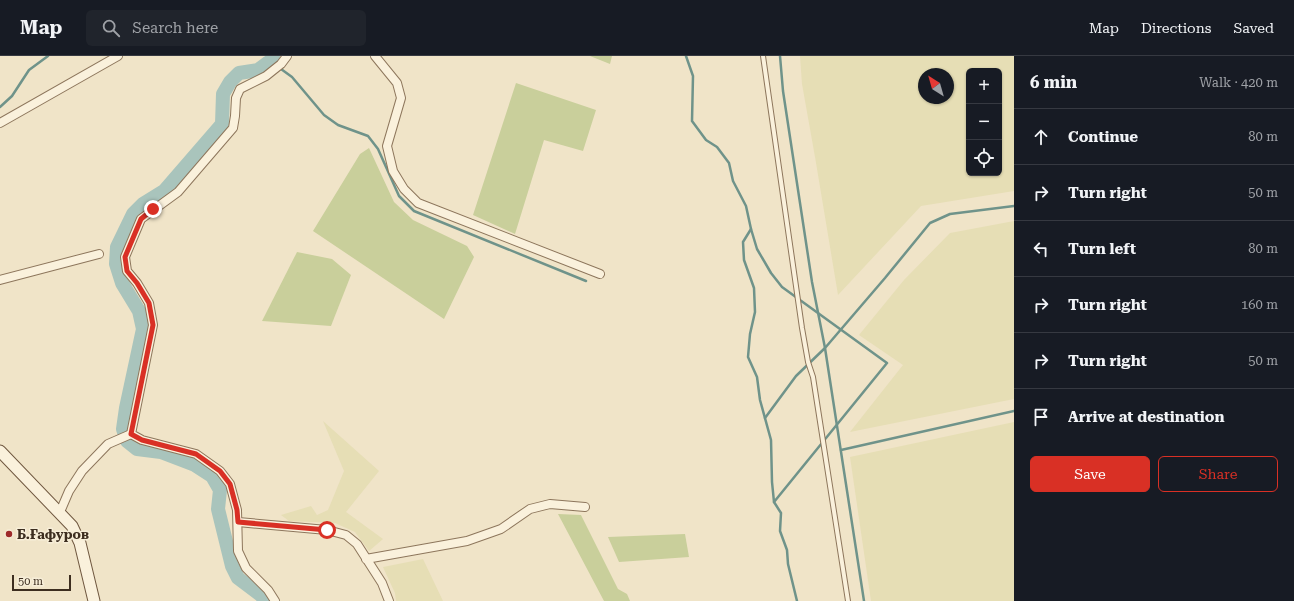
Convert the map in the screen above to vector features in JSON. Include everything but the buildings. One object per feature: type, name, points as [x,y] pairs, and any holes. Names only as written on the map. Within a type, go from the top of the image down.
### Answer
[{"type":"main road","points":[[0,451],[72,526],[80,543],[94,601]]},
{"type":"street","points":[[0,123],[118,56]]},
{"type":"street","points":[[131,434],[153,325],[149,303],[137,283],[127,271],[125,257],[141,219],[178,192],[233,128],[236,98],[240,89],[266,76],[281,64],[287,56]]},
{"type":"street","points":[[375,56],[398,83],[401,98],[387,146],[393,171],[404,189],[418,203],[600,274]]},
{"type":"street","points":[[0,280],[99,254]]},
{"type":"street","points":[[60,512],[82,471],[108,444],[131,434]]},
{"type":"street","points":[[131,434],[142,440],[196,454],[220,471],[230,484],[237,510],[238,551],[246,568],[268,590],[275,601]]},
{"type":"street","points":[[366,559],[467,540],[501,529],[530,509],[550,504],[585,507]]},
{"type":"street","points":[[238,522],[327,530],[346,535],[358,544],[382,583],[389,601]]},
{"type":"lane","points":[[763,56],[802,328],[808,362],[813,377],[848,601]]},
{"type":"shaded area","points":[[800,56],[1014,56],[1014,191],[921,206],[838,295],[802,84]]},
{"type":"shaded area","points":[[1014,221],[1014,399],[850,432],[903,365],[859,335],[904,280],[950,233]]},
{"type":"shaded area","points":[[323,421],[379,471],[346,512],[383,539],[369,551],[355,532],[335,523],[289,521],[281,515],[311,506],[317,515],[328,510],[344,471]]},
{"type":"shaded area","points":[[1014,422],[1014,601],[871,601],[850,457]]},
{"type":"shaded area","points":[[423,559],[443,601],[396,601],[395,593],[383,567]]},
{"type":"green space","points":[[590,56],[612,56],[610,64]]},
{"type":"green space","points":[[516,83],[596,110],[583,151],[544,140],[515,234],[473,215]]},
{"type":"green space","points":[[369,148],[394,202],[413,220],[467,246],[474,257],[444,319],[313,231],[360,154]]},
{"type":"green space","points":[[297,252],[332,259],[351,275],[331,326],[262,321]]},
{"type":"green space","points":[[558,514],[581,515],[618,589],[627,594],[630,601],[604,601]]},
{"type":"green space","points":[[685,534],[689,557],[619,562],[608,537]]},
{"type":"waterway","points":[[0,107],[12,96],[29,70],[48,56]]},
{"type":"waterway","points":[[264,601],[262,596],[238,578],[232,566],[218,509],[220,490],[212,476],[195,465],[161,452],[137,449],[127,441],[123,429],[143,329],[139,311],[122,283],[116,264],[117,247],[133,214],[143,204],[164,191],[222,124],[223,94],[230,82],[239,73],[258,70],[270,61],[273,56]]},
{"type":"waterway","points":[[686,56],[693,76],[692,121],[706,140],[717,147],[729,163],[733,181],[746,206],[751,229],[743,242],[744,260],[754,288],[755,312],[750,334],[748,357],[757,377],[760,400],[771,440],[774,502],[781,513],[780,531],[787,550],[788,564],[797,601]]},
{"type":"waterway","points":[[780,56],[783,91],[812,282],[825,348],[864,601]]},
{"type":"waterway","points":[[270,61],[292,77],[324,115],[338,125],[368,136],[378,149],[399,196],[414,211],[586,281]]},
{"type":"waterway","points":[[765,418],[796,376],[825,348],[930,223],[950,214],[1014,206]]},
{"type":"waterway","points":[[751,229],[757,249],[771,273],[782,287],[887,363],[774,502]]},
{"type":"waterway","points":[[841,450],[1014,411]]},
{"type":"place","name":"Б.Ғафуров","points":[[9,534]]},
{"type":"route","points":[[153,209],[141,219],[125,257],[127,271],[137,283],[149,303],[153,325],[131,434],[142,440],[196,454],[220,471],[230,484],[237,510],[238,522],[327,530]]}]
